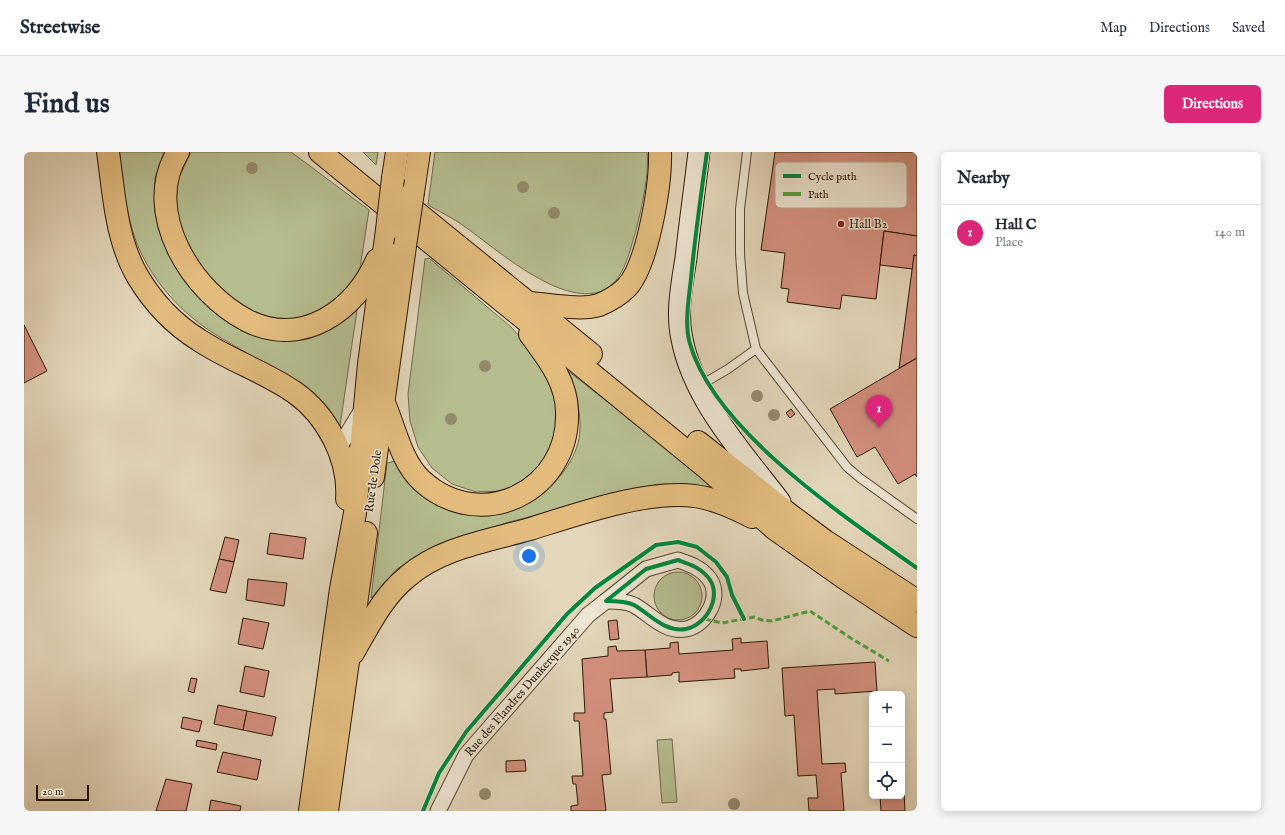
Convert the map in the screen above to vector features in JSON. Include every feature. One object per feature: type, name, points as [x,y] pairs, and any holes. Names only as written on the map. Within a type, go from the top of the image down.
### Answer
[{"type":"main road","points":[[108,152],[120,232],[127,256],[138,278],[154,299],[184,330],[198,340],[226,357],[280,384],[304,400],[318,415],[338,449],[346,473],[348,496],[341,589]]},
{"type":"main road","points":[[178,152],[167,175],[165,189],[166,213],[174,242],[182,256],[205,286],[233,312],[249,321],[264,326],[294,329],[312,326],[329,319],[346,306],[361,290],[392,239]]},
{"type":"main road","points":[[320,152],[519,305],[555,369],[564,390],[568,411],[567,433],[561,452],[549,472],[534,488],[514,498],[495,504],[480,506],[460,502],[442,495],[422,481],[410,467],[401,449],[394,426],[374,403]]},
{"type":"main road","points":[[344,152],[708,469],[783,522],[843,578],[917,626]]},
{"type":"main road","name":"Rue de Dole","points":[[327,811],[349,659],[374,403],[392,239],[393,178],[397,152]]},
{"type":"main road","name":"Rue de Dole","points":[[392,239],[413,192],[419,152]]},
{"type":"main road","points":[[519,305],[585,307],[598,305],[612,300],[627,287],[637,271],[644,253],[657,193],[660,152]]},
{"type":"main road","points":[[699,152],[680,304],[680,323],[686,356],[699,386],[783,522]]},
{"type":"main road","name":"Rue de Dole","points":[[310,811],[341,589],[374,403]]},
{"type":"main road","points":[[349,659],[386,600],[406,577],[425,563],[462,548],[575,515],[659,496],[695,496],[783,522],[825,541],[917,601]]},
{"type":"street","name":"Rue de Dole","points":[[338,449],[374,403]]},
{"type":"street","name":"Rue des Flandres Dunkerque 1940","points":[[438,811],[466,755],[588,615],[646,569],[678,560],[697,567],[709,577],[714,594],[712,607],[705,619],[686,629],[667,627],[632,604],[606,601]]},
{"type":"lane","points":[[747,152],[740,209],[740,254],[743,293],[756,349],[847,467],[917,519]]},
{"type":"lane","points":[[699,386],[728,369],[756,349]]},
{"type":"green space","points":[[118,152],[164,152],[155,178],[155,211],[162,239],[178,269],[229,321],[340,322],[357,310],[340,426],[334,425],[295,386],[281,375],[200,324],[173,300],[152,273],[137,244],[127,210]]},
{"type":"green space","points":[[191,152],[291,152],[369,210],[360,268],[349,290],[339,300],[304,318],[278,319],[262,316],[247,309],[226,294],[204,270],[185,244],[176,217],[175,186]]},
{"type":"green space","points":[[363,152],[378,152],[376,165]]},
{"type":"green space","points":[[435,152],[647,152],[647,173],[641,211],[628,258],[618,278],[608,288],[602,291],[586,294],[568,291],[549,284],[511,261],[460,223],[428,205]]},
{"type":"green space","points":[[429,258],[511,327],[541,360],[555,387],[557,424],[550,453],[532,475],[503,491],[476,492],[452,484],[432,468],[418,447],[410,421],[408,394],[425,259]]},
{"type":"green space","points":[[568,371],[717,487],[659,484],[509,522],[429,549],[397,569],[371,598],[387,463],[396,461],[441,506],[461,514],[482,515],[503,512],[523,505],[542,494],[557,479],[570,462],[578,443],[580,434],[580,416],[574,388]]},
{"type":"green space","points":[[673,572],[683,572],[692,576],[698,582],[701,587],[701,605],[692,616],[683,620],[673,620],[664,616],[658,610],[654,601],[654,591],[658,582],[664,576]]},
{"type":"green space","points":[[672,739],[677,802],[662,803],[657,740]]},
{"type":"building","name":"Hall B2","points":[[775,152],[917,152],[917,236],[884,231],[876,299],[842,295],[840,309],[787,302],[789,289],[781,288],[785,253],[761,250]]},
{"type":"building","points":[[884,231],[917,236],[917,256],[914,255],[913,269],[880,265]]},
{"type":"building","points":[[914,255],[917,256],[917,358],[899,368]]},
{"type":"building","points":[[24,325],[47,371],[24,383]]},
{"type":"building","points":[[917,358],[917,477],[915,474],[898,484],[875,447],[857,457],[830,409]]},
{"type":"building","points":[[791,409],[795,414],[790,418],[786,413]]},
{"type":"building","points":[[270,533],[306,538],[303,559],[267,554]]},
{"type":"building","points":[[225,537],[239,540],[234,562],[219,559]]},
{"type":"building","points":[[219,559],[234,562],[226,593],[210,590]]},
{"type":"building","points":[[248,579],[287,583],[284,606],[246,600]]},
{"type":"building","points":[[243,618],[269,623],[263,649],[238,644]]},
{"type":"building","points":[[617,620],[619,639],[610,640],[608,621]]},
{"type":"building","points":[[741,638],[741,643],[767,641],[769,668],[741,671],[741,669],[734,669],[735,678],[679,682],[679,672],[672,673],[672,675],[647,677],[645,650],[670,648],[670,643],[678,642],[679,654],[733,650],[732,639]]},
{"type":"building","points":[[616,646],[617,651],[645,650],[647,677],[610,679],[613,712],[604,713],[604,719],[606,719],[611,774],[602,775],[606,811],[571,811],[571,806],[578,805],[576,784],[573,784],[572,776],[583,776],[579,721],[574,721],[574,713],[585,713],[582,659],[608,656],[608,647]]},
{"type":"building","points":[[875,662],[877,691],[835,694],[835,689],[817,690],[822,764],[845,763],[846,772],[841,773],[844,811],[809,811],[808,798],[818,798],[816,775],[798,776],[794,715],[785,716],[782,668]]},
{"type":"building","points":[[245,666],[269,671],[264,697],[240,692]]},
{"type":"building","points":[[191,678],[197,679],[194,693],[188,691]]},
{"type":"building","points":[[218,705],[247,711],[243,730],[214,724]]},
{"type":"building","points":[[247,711],[276,717],[272,736],[243,730]]},
{"type":"building","points":[[183,717],[202,721],[199,732],[181,728]]},
{"type":"building","points":[[197,740],[217,744],[216,750],[196,746]]},
{"type":"building","points":[[223,752],[261,760],[257,780],[217,772]]},
{"type":"building","points":[[525,760],[526,771],[506,772],[506,761]]},
{"type":"building","points":[[166,779],[192,784],[186,811],[156,811]]},
{"type":"building","points":[[880,799],[904,799],[905,811],[881,811]]},
{"type":"building","points":[[211,800],[241,806],[240,811],[209,811]]},
{"type":"marked path","points":[[705,619],[722,623],[754,617],[772,621],[810,611],[889,661]]},
{"type":"cycle path","points":[[707,152],[694,246],[687,319],[690,344],[704,377],[726,409],[754,440],[786,470],[820,498],[917,568]]},
{"type":"cycle path","points":[[423,811],[439,773],[466,732],[567,614],[595,588],[656,545],[678,542],[697,547],[716,562],[727,577],[732,595],[744,619]]},
{"type":"cycle path","points":[[678,560],[701,570],[712,583],[714,591],[711,608],[701,622],[694,626],[686,629],[671,628],[658,622],[634,605],[606,601],[646,569],[678,560]]},
{"type":"place","name":"Hall B2","points":[[841,224]]},
{"type":"place","name":"Hall C","points":[[879,428]]}]
